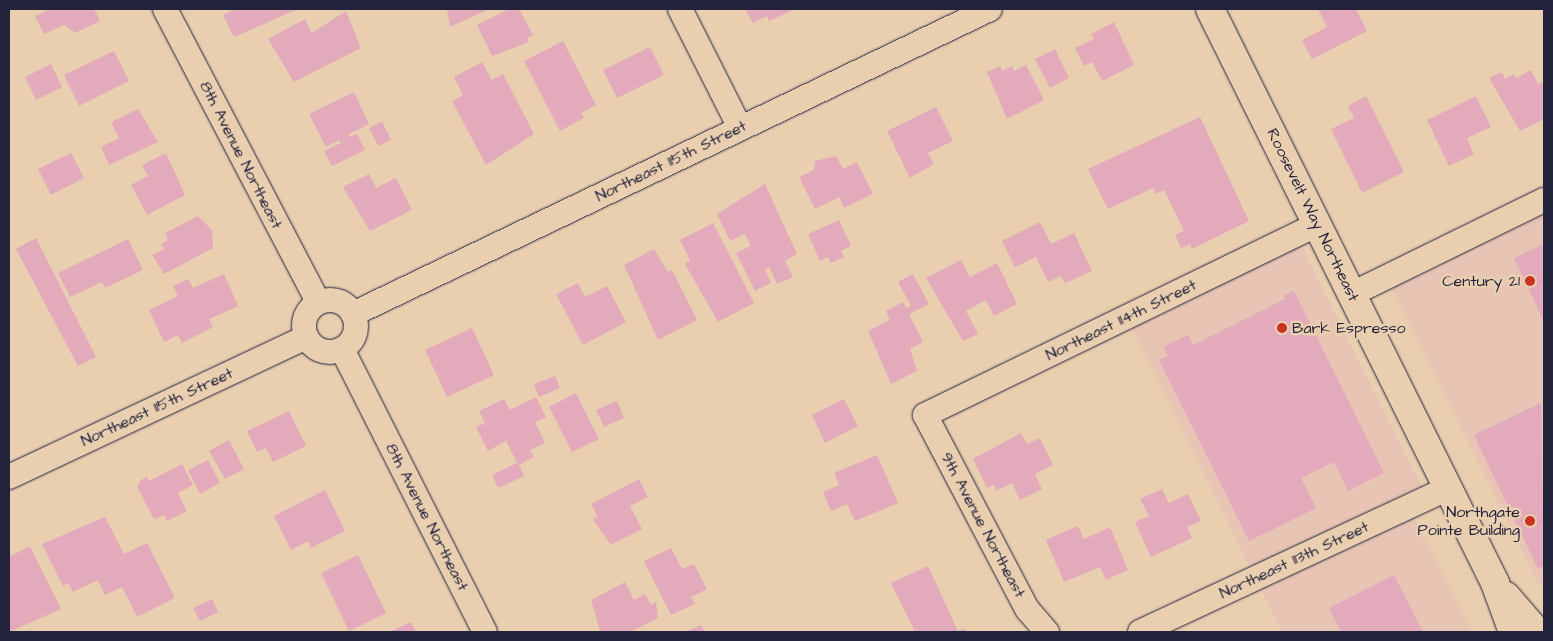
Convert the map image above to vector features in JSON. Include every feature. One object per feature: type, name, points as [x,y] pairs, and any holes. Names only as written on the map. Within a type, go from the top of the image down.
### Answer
[{"type":"street","name":"8th Avenue Northeast","points":[[165,9],[318,302]]},
{"type":"street","points":[[680,9],[740,128]]},
{"type":"street","name":"Northeast 115th Street","points":[[353,314],[990,9]]},
{"type":"street","name":"Roosevelt Way Northeast","points":[[1210,9],[1496,583],[1533,631]]},
{"type":"street","points":[[1352,294],[1544,200]]},
{"type":"street","name":"Northeast 114th Street","points":[[925,415],[1317,224]]},
{"type":"street","points":[[334,300],[353,314],[355,334],[342,349],[321,350],[306,336],[304,321],[318,302],[334,300]]},
{"type":"street","name":"Northeast 115th Street","points":[[9,478],[306,336]]},
{"type":"street","name":"8th Avenue Northeast","points":[[342,349],[485,632]]},
{"type":"street","name":"9th Avenue Northeast","points":[[925,415],[1027,609],[1047,632]]},
{"type":"street","name":"Northeast 113th Street","points":[[1140,632],[1449,488]]},
{"type":"shaded area","points":[[1544,211],[1544,586],[1537,582],[1391,285]]},
{"type":"shaded area","points":[[1296,234],[1428,498],[1409,507],[1472,632],[1282,632],[1127,317]]},
{"type":"building","points":[[51,9],[94,9],[100,21],[75,33],[64,25],[44,34],[35,16]]},
{"type":"building","points":[[235,9],[298,9],[234,37],[223,15]]},
{"type":"building","points":[[447,9],[489,9],[450,27]]},
{"type":"building","points":[[509,9],[519,9],[533,35],[527,38],[529,42],[492,56],[477,25]]},
{"type":"building","points":[[745,9],[795,9],[769,21],[767,16],[753,23]]},
{"type":"building","points":[[1318,9],[1356,9],[1367,31],[1312,59],[1302,40],[1327,27]]},
{"type":"building","points":[[346,11],[361,48],[294,82],[268,39],[305,19],[312,33]]},
{"type":"building","points":[[1114,22],[1134,65],[1102,81],[1092,62],[1084,66],[1075,48],[1094,39],[1091,34]]},
{"type":"building","points":[[563,41],[596,105],[581,113],[584,118],[560,131],[524,61]]},
{"type":"building","points":[[650,47],[664,75],[617,98],[603,70]]},
{"type":"building","points":[[1055,49],[1069,78],[1050,88],[1035,59]]},
{"type":"building","points":[[114,51],[129,81],[79,106],[64,75]]},
{"type":"building","points":[[482,62],[492,80],[503,74],[534,134],[486,165],[452,101],[463,95],[454,77]]},
{"type":"building","points":[[51,64],[62,87],[36,100],[25,77]]},
{"type":"building","points":[[1026,65],[1044,100],[1007,119],[987,72],[1000,66],[1002,71],[1012,66],[1014,71]]},
{"type":"building","points":[[1531,70],[1538,84],[1544,82],[1544,119],[1520,131],[1489,78],[1502,72],[1505,79],[1514,74],[1516,78]]},
{"type":"building","points":[[354,92],[369,124],[349,134],[350,137],[357,134],[365,150],[332,166],[324,151],[341,143],[339,140],[326,147],[309,114]]},
{"type":"building","points":[[1366,96],[1404,172],[1362,193],[1331,129],[1354,118],[1348,106]]},
{"type":"building","points":[[1476,96],[1491,127],[1467,138],[1474,154],[1449,166],[1427,120]]},
{"type":"building","points":[[936,107],[953,141],[928,153],[934,164],[910,178],[887,131]]},
{"type":"building","points":[[138,109],[158,142],[109,165],[101,147],[119,138],[111,122]]},
{"type":"building","points":[[1200,117],[1249,221],[1192,249],[1190,244],[1181,248],[1175,235],[1184,231],[1164,190],[1156,194],[1153,188],[1108,209],[1088,169]]},
{"type":"building","points":[[382,121],[391,140],[378,146],[369,128]]},
{"type":"building","points":[[71,153],[84,178],[51,195],[38,169]]},
{"type":"building","points":[[166,153],[185,195],[147,215],[131,185],[148,176],[142,165]]},
{"type":"building","points":[[836,156],[843,169],[857,162],[873,194],[844,208],[839,197],[815,209],[799,177],[814,170],[815,161]]},
{"type":"building","points":[[369,174],[376,188],[396,178],[412,210],[370,231],[343,187]]},
{"type":"building","points":[[765,184],[797,254],[785,261],[793,277],[777,284],[769,267],[765,270],[771,283],[755,291],[736,253],[751,246],[745,234],[730,241],[717,214]]},
{"type":"building","points":[[198,216],[212,230],[213,248],[164,274],[152,255],[164,249],[161,244],[168,240],[165,233]]},
{"type":"building","points":[[839,220],[851,246],[841,251],[844,257],[831,263],[828,257],[820,261],[808,234]]},
{"type":"building","points":[[1040,222],[1051,244],[1074,233],[1092,271],[1065,283],[1061,276],[1048,282],[1036,257],[1015,267],[1002,241]]},
{"type":"building","points":[[713,223],[754,303],[718,322],[685,264],[690,260],[680,240]]},
{"type":"building","points":[[36,238],[96,357],[78,366],[16,249]]},
{"type":"building","points":[[128,239],[143,270],[105,288],[102,282],[70,297],[58,273]]},
{"type":"building","points":[[1544,244],[1544,322],[1514,258]]},
{"type":"building","points":[[654,249],[668,272],[672,270],[697,320],[658,340],[624,265]]},
{"type":"building","points":[[961,260],[970,277],[997,263],[1017,304],[994,316],[986,300],[966,311],[978,334],[963,341],[926,278]]},
{"type":"building","points":[[224,274],[238,306],[209,319],[213,327],[182,343],[178,335],[164,342],[149,310],[178,296],[173,286],[188,279],[193,288]]},
{"type":"building","points":[[913,274],[929,304],[909,314],[923,342],[910,349],[917,371],[891,384],[868,331],[890,320],[886,311],[903,302],[906,308],[911,306],[898,282]]},
{"type":"building","points":[[578,283],[585,297],[607,286],[626,322],[583,345],[556,294]]},
{"type":"building","points":[[1294,291],[1384,473],[1348,491],[1334,462],[1301,478],[1316,508],[1249,541],[1159,360],[1168,356],[1163,347],[1188,335],[1193,345],[1285,299],[1283,296]]},
{"type":"building","points":[[472,328],[494,375],[447,397],[425,350]]},
{"type":"building","points":[[555,376],[560,388],[539,397],[534,384]]},
{"type":"building","points":[[576,393],[599,439],[572,452],[549,407]]},
{"type":"building","points":[[536,397],[546,417],[535,422],[545,443],[530,450],[534,457],[519,465],[524,476],[498,488],[492,475],[517,463],[506,441],[488,451],[476,427],[485,423],[479,411],[504,399],[510,410]]},
{"type":"building","points":[[844,399],[858,426],[825,443],[812,415]]},
{"type":"building","points":[[617,401],[624,418],[604,427],[596,410]]},
{"type":"building","name":"Northgate Pointe Building","points":[[1541,403],[1544,566],[1538,569],[1474,435]]},
{"type":"building","points":[[289,411],[306,446],[273,462],[266,448],[257,452],[247,431]]},
{"type":"building","points":[[1021,433],[1027,444],[1040,438],[1053,465],[1035,474],[1042,489],[1020,500],[1012,483],[996,491],[994,485],[987,488],[973,459]]},
{"type":"building","points":[[229,440],[244,469],[225,479],[209,451]]},
{"type":"building","points":[[877,455],[898,503],[855,521],[847,504],[831,511],[823,492],[839,485],[834,473]]},
{"type":"building","points":[[208,460],[220,483],[200,494],[188,470]]},
{"type":"building","points":[[182,464],[193,485],[178,493],[187,511],[167,521],[164,515],[154,519],[137,487],[141,480],[147,477],[149,481]]},
{"type":"building","points":[[639,479],[648,497],[630,506],[642,529],[611,545],[593,519],[598,517],[591,504]]},
{"type":"building","points":[[1162,489],[1169,503],[1188,494],[1201,521],[1187,527],[1192,538],[1151,557],[1135,522],[1149,516],[1140,499]]},
{"type":"building","points":[[325,490],[345,531],[311,548],[308,541],[291,550],[274,516]]},
{"type":"building","points":[[105,517],[124,554],[147,543],[175,598],[137,617],[122,587],[105,595],[98,580],[73,592],[68,583],[63,586],[42,544]]},
{"type":"building","points":[[1078,526],[1084,539],[1110,527],[1128,570],[1106,580],[1100,567],[1064,582],[1046,540]]},
{"type":"building","points":[[30,546],[61,609],[9,632],[9,557]]},
{"type":"building","points":[[671,548],[682,569],[694,564],[707,589],[691,597],[695,604],[671,615],[644,561]]},
{"type":"building","points":[[358,555],[386,613],[349,631],[321,573]]},
{"type":"building","points":[[928,566],[958,631],[964,628],[966,632],[915,632],[891,583]]},
{"type":"building","points":[[1394,575],[1423,632],[1341,632],[1329,608]]},
{"type":"building","points":[[625,582],[634,600],[645,594],[651,605],[656,602],[658,618],[630,632],[600,631],[591,600]]},
{"type":"building","points":[[212,599],[218,612],[200,621],[193,608]]},
{"type":"building","points":[[411,622],[416,632],[389,632]]},
{"type":"building","points":[[701,625],[705,632],[685,632]]},
{"type":"place","name":"Century 21","points":[[1530,281]]},
{"type":"place","name":"Bark Espresso","points":[[1282,328]]},
{"type":"place","name":"Northgate Pointe Building","points":[[1530,521]]}]
